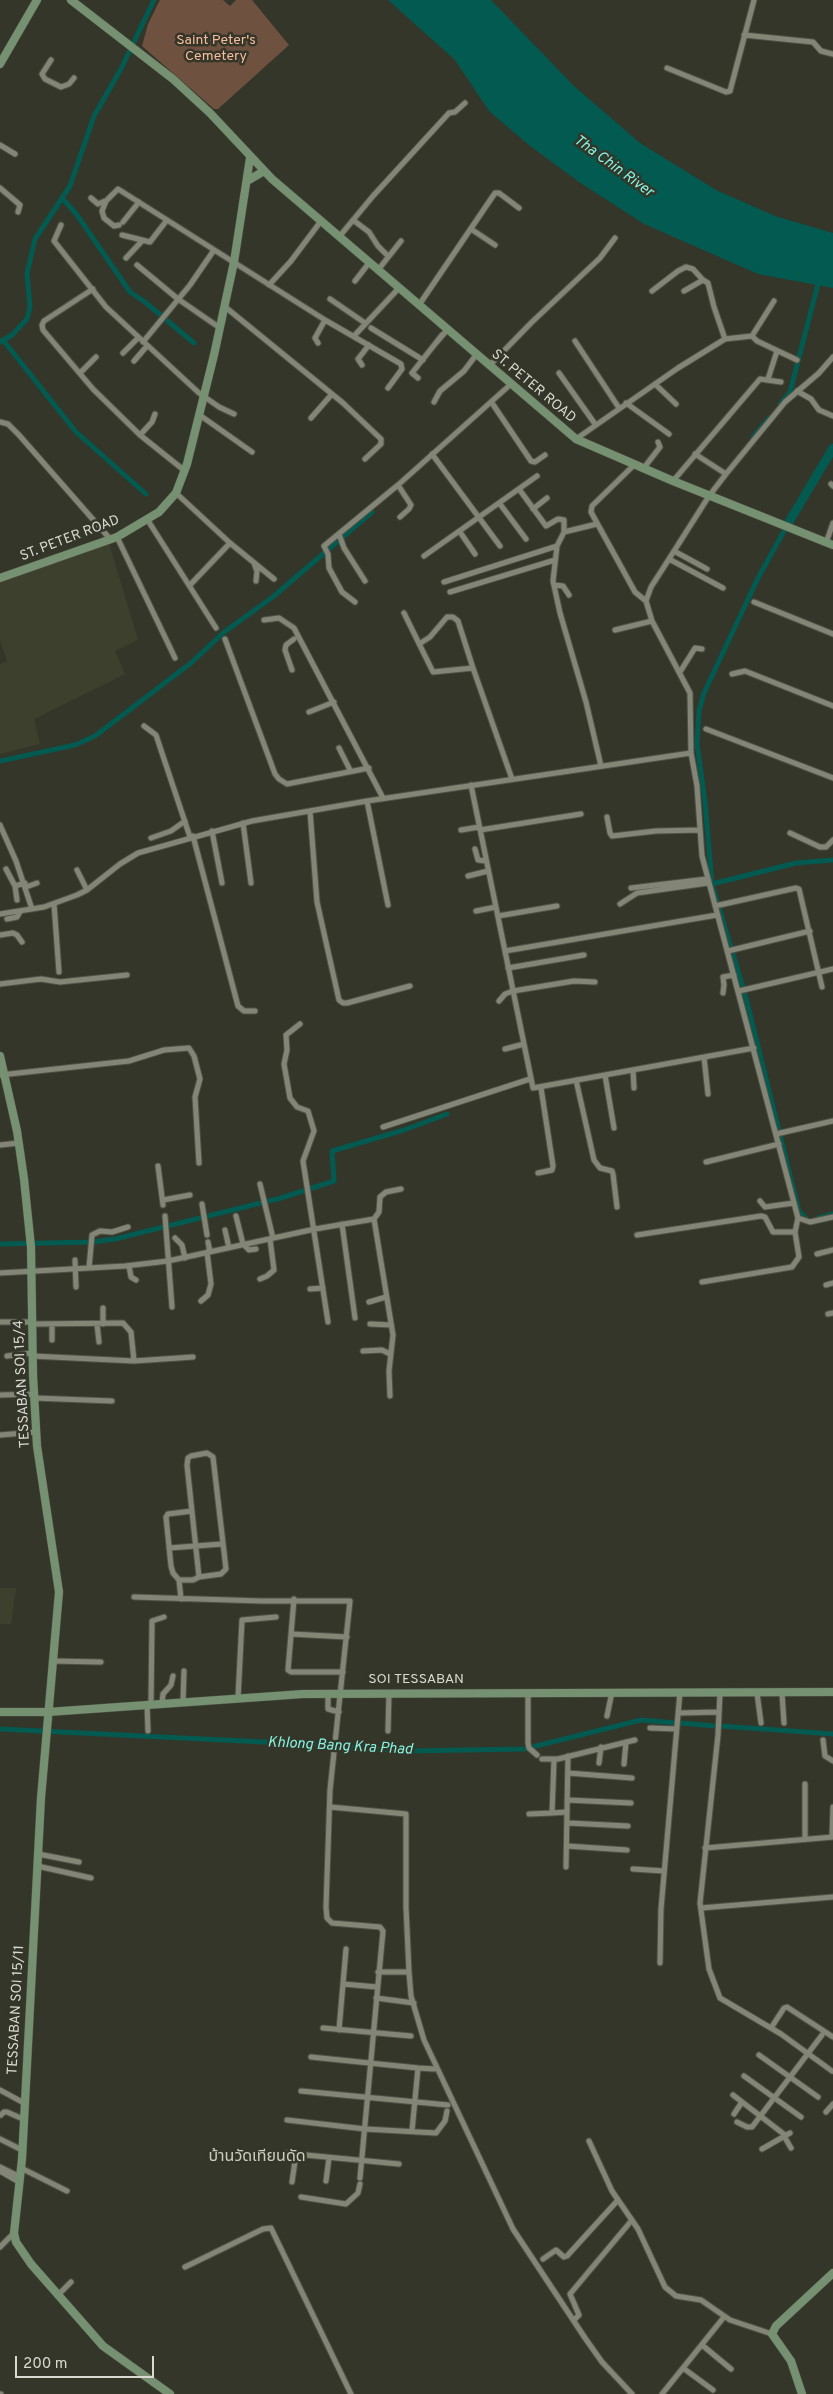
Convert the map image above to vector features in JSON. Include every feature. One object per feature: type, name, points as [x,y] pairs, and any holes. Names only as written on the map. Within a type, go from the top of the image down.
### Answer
[{"type":"street","points":[[0,64],[2,55],[37,0]]},
{"type":"street","points":[[71,0],[147,58],[210,113],[250,158]]},
{"type":"street","points":[[667,68],[726,92],[730,91],[754,0]]},
{"type":"street","points":[[744,35],[813,42],[821,52],[833,54]]},
{"type":"street","points":[[51,60],[42,74],[45,79],[60,87],[69,84],[74,78]]},
{"type":"street","points":[[339,237],[449,113],[455,112],[465,103]]},
{"type":"street","points":[[0,145],[15,154]]},
{"type":"street","name":"ST. PETER ROAD","points":[[250,158],[419,305],[445,333],[476,355],[576,439],[643,469],[829,544]]},
{"type":"street","name":"ST. PETER ROAD","points":[[0,578],[114,539],[165,507],[176,493],[185,471],[200,416],[220,328],[234,262],[250,158]]},
{"type":"street","points":[[247,181],[264,171]]},
{"type":"street","points":[[0,188],[20,205],[18,212]]},
{"type":"street","points":[[139,202],[121,224],[114,226],[104,218],[102,208],[118,189],[139,202],[214,250],[234,262],[269,285],[325,320],[402,366],[402,369],[388,388]]},
{"type":"street","points":[[419,305],[495,193],[499,193],[519,208]]},
{"type":"street","points":[[91,198],[98,204],[106,201]]},
{"type":"street","points":[[122,235],[148,242],[153,239],[167,220]]},
{"type":"street","points":[[353,220],[369,232],[378,246],[388,256]]},
{"type":"street","points":[[269,285],[291,261],[321,221]]},
{"type":"street","points":[[61,225],[54,240],[106,306],[138,338],[204,397],[234,414]]},
{"type":"street","points":[[471,229],[495,245]]},
{"type":"street","points":[[489,366],[532,322],[600,258],[615,238]]},
{"type":"street","points":[[126,258],[142,241]]},
{"type":"street","points":[[378,270],[401,241]]},
{"type":"street","points":[[134,361],[166,314],[214,250]]},
{"type":"street","points":[[355,280],[369,263]]},
{"type":"street","points":[[137,265],[178,299],[220,328]]},
{"type":"street","points":[[652,291],[678,271],[686,267],[693,269],[710,285],[714,307],[725,339]]},
{"type":"street","points":[[684,291],[703,280]]},
{"type":"street","points":[[354,336],[398,288]]},
{"type":"street","points":[[93,289],[44,321],[42,325],[44,330],[80,373],[140,435],[185,471]]},
{"type":"street","points":[[330,299],[365,323]]},
{"type":"street","points":[[752,336],[774,301]]},
{"type":"street","points":[[224,306],[332,394],[380,439],[381,444],[365,459]]},
{"type":"street","points":[[318,343],[316,338],[325,320]]},
{"type":"street","points":[[371,328],[423,360]]},
{"type":"street","points":[[418,378],[412,373],[445,333]]},
{"type":"street","points":[[576,439],[626,403],[725,339],[752,336],[797,360]]},
{"type":"street","points":[[123,353],[138,338]]},
{"type":"street","points":[[575,341],[620,408]]},
{"type":"street","points":[[362,365],[358,360],[369,345]]},
{"type":"street","points":[[768,379],[778,351]]},
{"type":"street","points":[[434,402],[440,391],[464,370],[476,355]]},
{"type":"street","points":[[80,373],[96,356]]},
{"type":"street","points":[[646,601],[651,587],[709,496],[785,402],[833,357]]},
{"type":"street","points":[[559,373],[595,424]]},
{"type":"street","points":[[673,481],[758,380],[761,378],[781,382]]},
{"type":"street","points":[[354,602],[342,592],[328,568],[327,551],[324,546],[398,485],[492,403],[511,384]]},
{"type":"street","points":[[655,384],[676,404]]},
{"type":"street","points":[[797,391],[811,399],[819,410],[833,416]]},
{"type":"street","points":[[311,418],[332,394]]},
{"type":"street","points":[[492,403],[531,461],[535,462],[545,455]]},
{"type":"street","points":[[626,403],[669,434]]},
{"type":"street","points":[[140,435],[152,422],[155,414]]},
{"type":"street","points":[[200,416],[252,452]]},
{"type":"street","points":[[0,422],[8,424],[19,435],[114,539],[175,658]]},
{"type":"street","points":[[643,469],[660,447],[658,442]]},
{"type":"street","points":[[432,454],[500,546]]},
{"type":"street","points":[[695,454],[726,474]]},
{"type":"street","points":[[634,465],[592,506],[591,512],[635,592],[646,601],[652,621],[690,693],[691,753],[697,786],[702,856],[707,881],[716,905],[717,915],[729,951],[754,1048],[780,1133],[779,1144],[798,1218],[795,1232],[799,1257],[792,1267],[702,1282]]},
{"type":"street","points":[[424,556],[537,476]]},
{"type":"street","points":[[398,485],[411,505],[400,517]]},
{"type":"street","points":[[519,489],[546,526],[558,519],[564,520],[564,532],[557,546],[554,585],[586,702],[601,766]]},
{"type":"street","points":[[176,493],[230,543],[274,579]]},
{"type":"street","points":[[532,509],[547,498]]},
{"type":"street","points":[[500,504],[526,539]]},
{"type":"street","points":[[148,519],[216,628]]},
{"type":"street","points":[[829,544],[833,523]]},
{"type":"street","points":[[564,532],[597,524]]},
{"type":"street","points":[[460,532],[475,554]]},
{"type":"street","points":[[339,535],[341,542],[365,581]]},
{"type":"street","points":[[190,585],[230,543]]},
{"type":"street","points":[[444,582],[557,546]]},
{"type":"street","points":[[674,551],[707,569]]},
{"type":"street","points":[[669,559],[723,588]]},
{"type":"street","points":[[450,592],[555,560]]},
{"type":"street","points":[[253,563],[257,571],[256,581]]},
{"type":"street","points":[[554,585],[564,586],[569,595]]},
{"type":"street","points":[[754,602],[833,634]]},
{"type":"street","points":[[404,613],[433,672],[474,668]]},
{"type":"street","points":[[264,620],[271,617],[284,620],[294,628],[296,638],[334,702],[384,798]]},
{"type":"street","points":[[419,644],[430,637],[446,617],[453,617],[458,621],[512,779]]},
{"type":"street","points":[[615,630],[652,621]]},
{"type":"street","points":[[292,670],[285,650],[286,645],[296,638]]},
{"type":"street","points":[[225,639],[275,774],[279,779],[288,784],[350,770],[369,768]]},
{"type":"street","points":[[680,672],[695,648],[702,650]]},
{"type":"street","points":[[732,674],[745,671],[833,706]]},
{"type":"street","points":[[308,712],[334,702]]},
{"type":"street","points":[[144,726],[156,735],[185,821],[192,836],[238,1006],[244,1012],[256,1011]]},
{"type":"street","points":[[706,729],[833,778]]},
{"type":"street","points":[[339,748],[350,770]]},
{"type":"street","points":[[0,914],[20,912],[54,904],[87,890],[120,864],[138,853],[192,836],[243,823],[384,798],[691,753]]},
{"type":"street","points":[[471,785],[531,1084]]},
{"type":"street","points":[[367,801],[388,905]]},
{"type":"street","points":[[310,811],[317,902],[339,1000],[347,1003],[410,986]]},
{"type":"street","points":[[461,830],[480,829],[581,814]]},
{"type":"street","points":[[607,817],[612,836],[656,831],[700,830]]},
{"type":"street","points":[[151,838],[171,831],[185,821]]},
{"type":"street","points":[[243,823],[251,883]]},
{"type":"street","points":[[0,825],[25,885],[32,909]]},
{"type":"street","points":[[212,831],[222,883]]},
{"type":"street","points":[[790,834],[820,847],[829,845],[833,840]]},
{"type":"street","points":[[474,849],[478,860],[486,861]]},
{"type":"street","points":[[6,869],[15,886],[17,900]]},
{"type":"street","points":[[77,870],[87,890]]},
{"type":"street","points":[[468,876],[488,871]]},
{"type":"street","points":[[632,888],[707,881]]},
{"type":"street","points":[[620,904],[637,893],[707,881]]},
{"type":"street","points":[[15,886],[37,883]]},
{"type":"street","points":[[716,905],[798,888],[810,931],[822,988]]},
{"type":"street","points":[[54,904],[59,972]]},
{"type":"street","points":[[476,911],[496,906]]},
{"type":"street","points":[[498,916],[557,906]]},
{"type":"street","points":[[7,918],[17,917],[20,912]]},
{"type":"street","points":[[505,951],[717,915]]},
{"type":"street","points":[[729,951],[810,931]]},
{"type":"street","points":[[0,935],[13,933],[22,942]]},
{"type":"street","points":[[508,968],[584,955]]},
{"type":"street","points":[[739,991],[833,969]]},
{"type":"street","points":[[0,984],[41,980],[60,982],[127,975]]},
{"type":"street","points":[[723,993],[723,977],[734,975]]},
{"type":"street","points":[[499,1001],[505,994],[513,991],[574,981],[595,982]]},
{"type":"street","points":[[300,1024],[286,1035],[287,1050],[284,1064],[290,1098],[297,1107],[308,1111],[312,1121],[313,1137],[303,1158],[328,1322]]},
{"type":"street","points":[[505,1050],[524,1044]]},
{"type":"street","points":[[2,1074],[129,1061],[171,1048],[189,1048],[194,1056],[200,1079],[194,1097],[199,1163]]},
{"type":"street","points":[[383,1127],[531,1084],[541,1088],[754,1048]]},
{"type":"street","points":[[704,1057],[708,1094]]},
{"type":"street","name":"TESSABAN SOI 15/4","points":[[1,1061],[2,1074],[19,1143],[30,1237],[32,1355],[36,1432],[58,1582],[48,1712]]},
{"type":"street","points":[[632,1070],[634,1088]]},
{"type":"street","points":[[605,1075],[614,1128]]},
{"type":"street","points":[[576,1080],[594,1160],[600,1168],[612,1171],[617,1207]]},
{"type":"street","points":[[538,1173],[552,1170],[553,1166],[541,1088]]},
{"type":"street","points":[[780,1133],[833,1121]]},
{"type":"street","points":[[0,1145],[19,1143]]},
{"type":"street","points":[[706,1162],[779,1144]]},
{"type":"street","points":[[158,1166],[163,1203],[190,1195]]},
{"type":"street","points":[[260,1184],[266,1203],[272,1238],[274,1270],[260,1279]]},
{"type":"street","points":[[0,1273],[128,1266],[168,1261],[315,1229],[374,1219],[380,1212],[380,1197],[386,1192],[401,1189]]},
{"type":"street","points":[[760,1201],[765,1208],[794,1203]]},
{"type":"street","points":[[202,1204],[207,1235]]},
{"type":"street","points":[[236,1216],[243,1244],[249,1250],[256,1249]]},
{"type":"street","points":[[637,1235],[761,1216],[765,1217],[773,1232],[795,1232]]},
{"type":"street","points":[[798,1218],[810,1222],[833,1217]]},
{"type":"street","points":[[374,1219],[393,1342],[390,1354],[390,1396]]},
{"type":"street","points":[[165,1221],[172,1307]]},
{"type":"street","points":[[342,1224],[355,1318]]},
{"type":"street","points":[[89,1268],[90,1240],[100,1231],[112,1232],[128,1227]]},
{"type":"street","points":[[225,1230],[229,1248]]},
{"type":"street","points":[[174,1238],[182,1245],[185,1258]]},
{"type":"street","points":[[201,1301],[208,1295],[211,1284],[208,1242]]},
{"type":"street","points":[[817,1254],[833,1250]]},
{"type":"street","points":[[75,1260],[76,1287]]},
{"type":"street","points":[[128,1266],[131,1277],[136,1280]]},
{"type":"street","points":[[826,1285],[833,1283]]},
{"type":"street","points":[[310,1289],[324,1288]]},
{"type":"street","points":[[369,1302],[386,1297]]},
{"type":"street","points":[[98,1342],[103,1308]]},
{"type":"street","points":[[0,1322],[52,1324],[123,1323],[129,1327],[132,1337],[134,1361]]},
{"type":"street","points":[[52,1324],[52,1340]]},
{"type":"street","points":[[370,1324],[391,1324]]},
{"type":"street","points":[[363,1351],[382,1350],[390,1354]]},
{"type":"street","points":[[8,1356],[32,1355],[134,1361],[193,1357]]},
{"type":"street","points":[[0,1394],[112,1401]]},
{"type":"street","points":[[0,1435],[36,1432]]},
{"type":"street","points":[[179,1580],[192,1580],[224,1572],[213,1457],[207,1453],[191,1456],[187,1461],[199,1577]]},
{"type":"street","points":[[181,1599],[179,1580],[172,1573],[166,1515],[192,1511]]},
{"type":"street","points":[[169,1548],[222,1544]]},
{"type":"street","points":[[134,1597],[261,1601],[350,1601],[330,1807],[327,1918],[332,1923],[341,1925],[383,1929],[358,2193],[346,2204],[301,2197]]},
{"type":"street","points":[[294,1600],[288,1666],[290,1671],[343,1672]]},
{"type":"street","points":[[238,1698],[242,1620],[276,1617]]},
{"type":"street","points":[[148,1731],[152,1621],[164,1618]]},
{"type":"street","points":[[291,1634],[347,1637]]},
{"type":"street","points":[[52,1661],[101,1662]]},
{"type":"street","points":[[183,1702],[184,1671]]},
{"type":"street","points":[[162,1703],[163,1694],[171,1686],[173,1676]]},
{"type":"street","points":[[388,1732],[389,1692]]},
{"type":"street","points":[[607,1716],[612,1692]]},
{"type":"street","points":[[660,1963],[664,1871],[680,1692]]},
{"type":"street","name":"SOI TESSABAN","points":[[0,1712],[48,1712],[328,1693],[833,1692]]},
{"type":"street","points":[[328,1693],[328,1709],[339,1712]]},
{"type":"street","points":[[528,1693],[529,1746],[537,1755]]},
{"type":"street","points":[[720,1693],[701,1908],[709,1969],[720,1998],[808,2052],[832,2071]]},
{"type":"street","points":[[757,1693],[761,1723]]},
{"type":"street","points":[[782,1693],[784,1723]]},
{"type":"street","name":"TESSABAN SOI 15/11","points":[[14,2233],[22,2150],[37,1866],[48,1712]]},
{"type":"street","points":[[678,1713],[719,1712]]},
{"type":"street","points":[[650,1728],[677,1729]]},
{"type":"street","points":[[542,1759],[554,1760],[635,1740]]},
{"type":"street","points":[[823,1740],[825,1756],[833,1761]]},
{"type":"street","points":[[624,1764],[626,1742]]},
{"type":"street","points":[[599,1764],[601,1747]]},
{"type":"street","points":[[566,1867],[568,1756]]},
{"type":"street","points":[[552,1813],[554,1760]]},
{"type":"street","points":[[568,1773],[632,1778]]},
{"type":"street","points":[[805,1784],[805,1839]]},
{"type":"street","points":[[567,1800],[631,1803]]},
{"type":"street","points":[[330,1807],[406,1814],[406,1907],[409,1972],[414,2003],[424,2040],[513,2229],[602,2362],[632,2394]]},
{"type":"street","points":[[705,1848],[833,1837],[833,1807]]},
{"type":"street","points":[[529,1814],[567,1812]]},
{"type":"street","points":[[568,1823],[628,1826]]},
{"type":"street","points":[[567,1846],[627,1850]]},
{"type":"street","points":[[38,1854],[79,1862]]},
{"type":"street","points":[[37,1866],[91,1878]]},
{"type":"street","points":[[633,1869],[664,1871]]},
{"type":"street","points":[[701,1908],[833,1897]]},
{"type":"street","points":[[339,2030],[346,1949]]},
{"type":"street","points":[[378,1972],[409,1972]]},
{"type":"street","points":[[343,1984],[377,1987]]},
{"type":"street","points":[[376,1998],[414,2003]]},
{"type":"street","points":[[771,2028],[786,2007],[833,2037]]},
{"type":"street","points":[[323,2028],[410,2036]]},
{"type":"street","points":[[737,2122],[750,2127],[822,2035]]},
{"type":"street","points":[[759,2055],[818,2096]]},
{"type":"street","points":[[311,2057],[434,2069]]},
{"type":"street","points":[[412,2132],[418,2068]]},
{"type":"street","points":[[744,2076],[801,2117]]},
{"type":"street","points":[[0,2090],[24,2102]]},
{"type":"street","points":[[301,2091],[448,2105]]},
{"type":"street","points":[[733,2095],[786,2135],[791,2148]]},
{"type":"street","points":[[734,2114],[742,2102]]},
{"type":"street","points":[[826,2112],[833,2104]]},
{"type":"street","points":[[287,2120],[364,2129],[436,2133],[445,2121],[447,2111]]},
{"type":"street","points":[[1,2115],[7,2112],[23,2119]]},
{"type":"street","points":[[762,2149],[786,2135]]},
{"type":"street","points":[[0,2139],[22,2150]]},
{"type":"street","points":[[589,2141],[618,2200],[632,2220],[665,2287],[676,2296],[701,2300],[724,2317],[772,2334],[791,2361],[802,2394]]},
{"type":"street","points":[[285,2153],[399,2164]]},
{"type":"street","points":[[292,2182],[296,2154]]},
{"type":"street","points":[[326,2181],[329,2158]]},
{"type":"street","points":[[0,2167],[19,2179]]},
{"type":"street","points":[[20,2168],[67,2192]]},
{"type":"street","points":[[0,2171],[19,2179]]},
{"type":"street","points":[[543,2259],[556,2250],[564,2257],[567,2256],[618,2200]]},
{"type":"street","points":[[574,2320],[579,2315],[570,2294],[632,2220]]},
{"type":"street","points":[[185,2267],[263,2229],[270,2228],[351,2394]]},
{"type":"street","points":[[0,2247],[14,2233],[22,2251],[103,2346],[170,2394]]},
{"type":"street","points":[[772,2334],[776,2326],[833,2274]]},
{"type":"street","points":[[58,2295],[70,2282]]},
{"type":"street","points":[[663,2394],[724,2317]]},
{"type":"street","points":[[702,2345],[731,2369]]},
{"type":"street","points":[[683,2368],[712,2390]]},
{"type":"shaded area","points":[[109,543],[138,640],[115,651],[125,674],[34,719],[40,744],[0,754],[0,664],[7,661],[0,640],[0,580]]},
{"type":"shaded area","points":[[0,1588],[16,1588],[11,1624],[0,1624]]},
{"type":"green space","name":"Saint Peter's Cemetery","points":[[160,0],[223,0],[230,6],[236,0],[252,0],[289,45],[218,109],[214,109],[142,46],[148,24]]},
{"type":"water","name":"Tha Chin River","points":[[388,0],[491,0],[574,86],[640,143],[716,190],[775,216],[833,233],[833,288],[758,274],[644,224],[579,182],[530,146],[489,111],[455,60]]},
{"type":"waterway","points":[[0,342],[12,335],[27,319],[30,307],[27,273],[35,239],[70,186],[94,116],[121,69],[154,0]]},
{"type":"waterway","points":[[63,199],[77,215],[130,292],[145,302],[194,343]]},
{"type":"waterway","points":[[780,404],[790,392],[819,280]]},
{"type":"waterway","points":[[3,340],[76,432],[146,494]]},
{"type":"waterway","points":[[753,437],[769,418]]},
{"type":"waterway","points":[[789,522],[833,448]]},
{"type":"waterway","points":[[0,761],[75,745],[95,736],[191,663],[223,633],[274,596],[372,512]]},
{"type":"waterway","points":[[789,522],[758,578],[704,693],[699,711],[697,744],[705,802],[712,884],[746,998],[799,1211],[807,1220]]},
{"type":"waterway","points":[[712,884],[796,863],[833,860]]},
{"type":"waterway","points":[[0,1244],[93,1242],[115,1239],[281,1198],[334,1181],[332,1151],[404,1130],[447,1114]]},
{"type":"waterway","points":[[818,1218],[833,1214]]},
{"type":"waterway","name":"Khlong Bang Kra Phad","points":[[0,1729],[325,1745],[405,1751],[524,1749],[641,1720],[676,1723]]},
{"type":"waterway","name":"Khlong Bang Kra Phad","points":[[679,1723],[716,1726]]},
{"type":"waterway","name":"Khlong Bang Kra Phad","points":[[721,1726],[833,1734]]},
{"type":"district","name":"บ้านวัดเทียนดัด","points":[[257,2158]]}]
